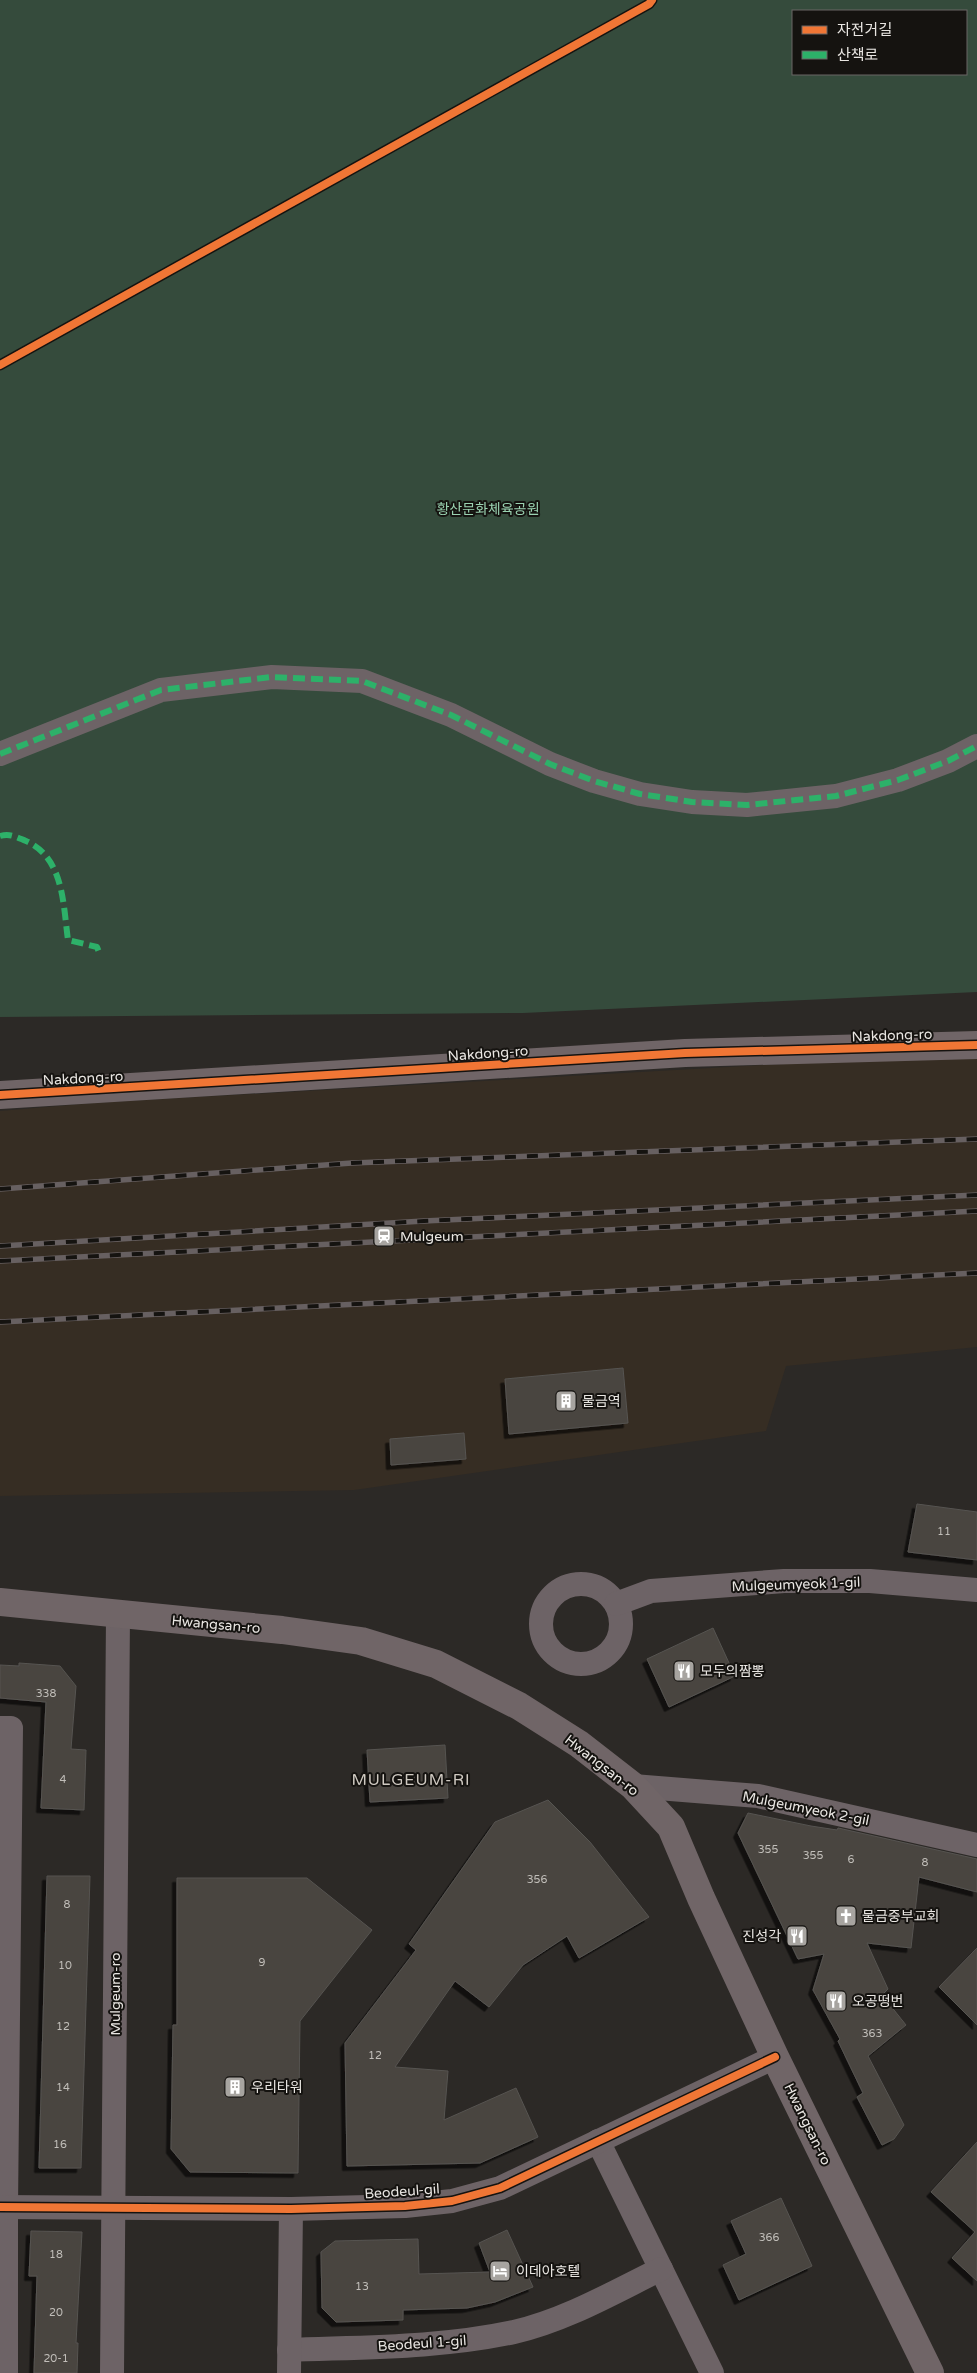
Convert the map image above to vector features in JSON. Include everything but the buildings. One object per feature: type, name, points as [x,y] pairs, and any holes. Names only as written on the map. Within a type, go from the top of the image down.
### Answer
[{"type":"main road","name":"Nakdong-ro","points":[[0,1095],[685,1053],[977,1045]]},
{"type":"main road","name":"Hwangsan-ro","points":[[0,1602],[282,1630],[360,1641],[436,1664],[519,1706],[578,1744],[633,1786],[671,1827],[701,1898],[775,2057],[930,2373]]},
{"type":"street","points":[[0,754],[161,690],[272,677],[362,681],[451,714],[550,764],[594,781],[640,794],[692,802],[747,806],[836,796],[898,780],[948,761],[977,746]]},
{"type":"street","name":"Mulgeumyeok 1-gil","points":[[616,1604],[651,1591],[784,1581],[870,1580],[977,1590]]},
{"type":"street","name":"Mulgeum-ro","points":[[112,2373],[118,1615]]},
{"type":"street","points":[[0,1728],[11,1728],[5,1887],[3,2208],[6,2373]]},
{"type":"street","name":"Mulgeumyeok 2-gil","points":[[633,1786],[758,1796],[977,1845]]},
{"type":"street","name":"Beodeul-gil","points":[[3,2208],[291,2209],[405,2206],[452,2201],[500,2188],[775,2057]]},
{"type":"street","points":[[598,2141],[712,2373]]},
{"type":"street","name":"Beodeul 1-gil","points":[[291,2209],[289,2362],[456,2342],[516,2331],[570,2313],[661,2269]]},
{"type":"shaded area","points":[[977,1053],[977,1347],[786,1366],[766,1431],[354,1490],[0,1496],[0,1111],[94,1103]]},
{"type":"green space","name":"황산문화체육공원","points":[[0,0],[977,0],[977,992],[523,1013],[0,1017]]},
{"type":"railway","points":[[0,1189],[352,1163],[977,1139]]},
{"type":"railway","points":[[0,1246],[424,1221],[977,1195]]},
{"type":"railway","points":[[0,1261],[977,1211]]},
{"type":"railway","points":[[0,1322],[977,1273]]},
{"type":"marked path","points":[[0,754],[161,690],[272,677],[362,681],[451,715],[550,764],[594,781],[640,794],[692,802],[747,805],[836,796],[898,780],[948,761],[977,746]]},
{"type":"marked path","points":[[0,836],[10,835],[26,841],[39,849],[48,859],[55,870],[63,897],[68,940],[97,947],[100,955]]},
{"type":"cycle path","points":[[0,365],[649,4],[652,0]]},
{"type":"cycle path","points":[[0,1095],[685,1053],[977,1045]]},
{"type":"cycle path","points":[[0,2207],[291,2209],[405,2206],[452,2201],[500,2188],[775,2057]]},
{"type":"place","name":"Mulgeum","points":[[384,1236]]},
{"type":"place","name":"물금역","points":[[566,1401]]},
{"type":"place","name":"모두의짬뽕","points":[[684,1671]]},
{"type":"place","name":"물금중부교회","points":[[846,1916]]},
{"type":"place","name":"진성각","points":[[797,1936]]},
{"type":"place","name":"오공떵번","points":[[836,2001]]},
{"type":"place","name":"우리타워","points":[[235,2087]]},
{"type":"place","name":"이데아호텔","points":[[500,2271]]},
{"type":"district","name":"MULGEUM-RI","points":[[411,1779]]}]
